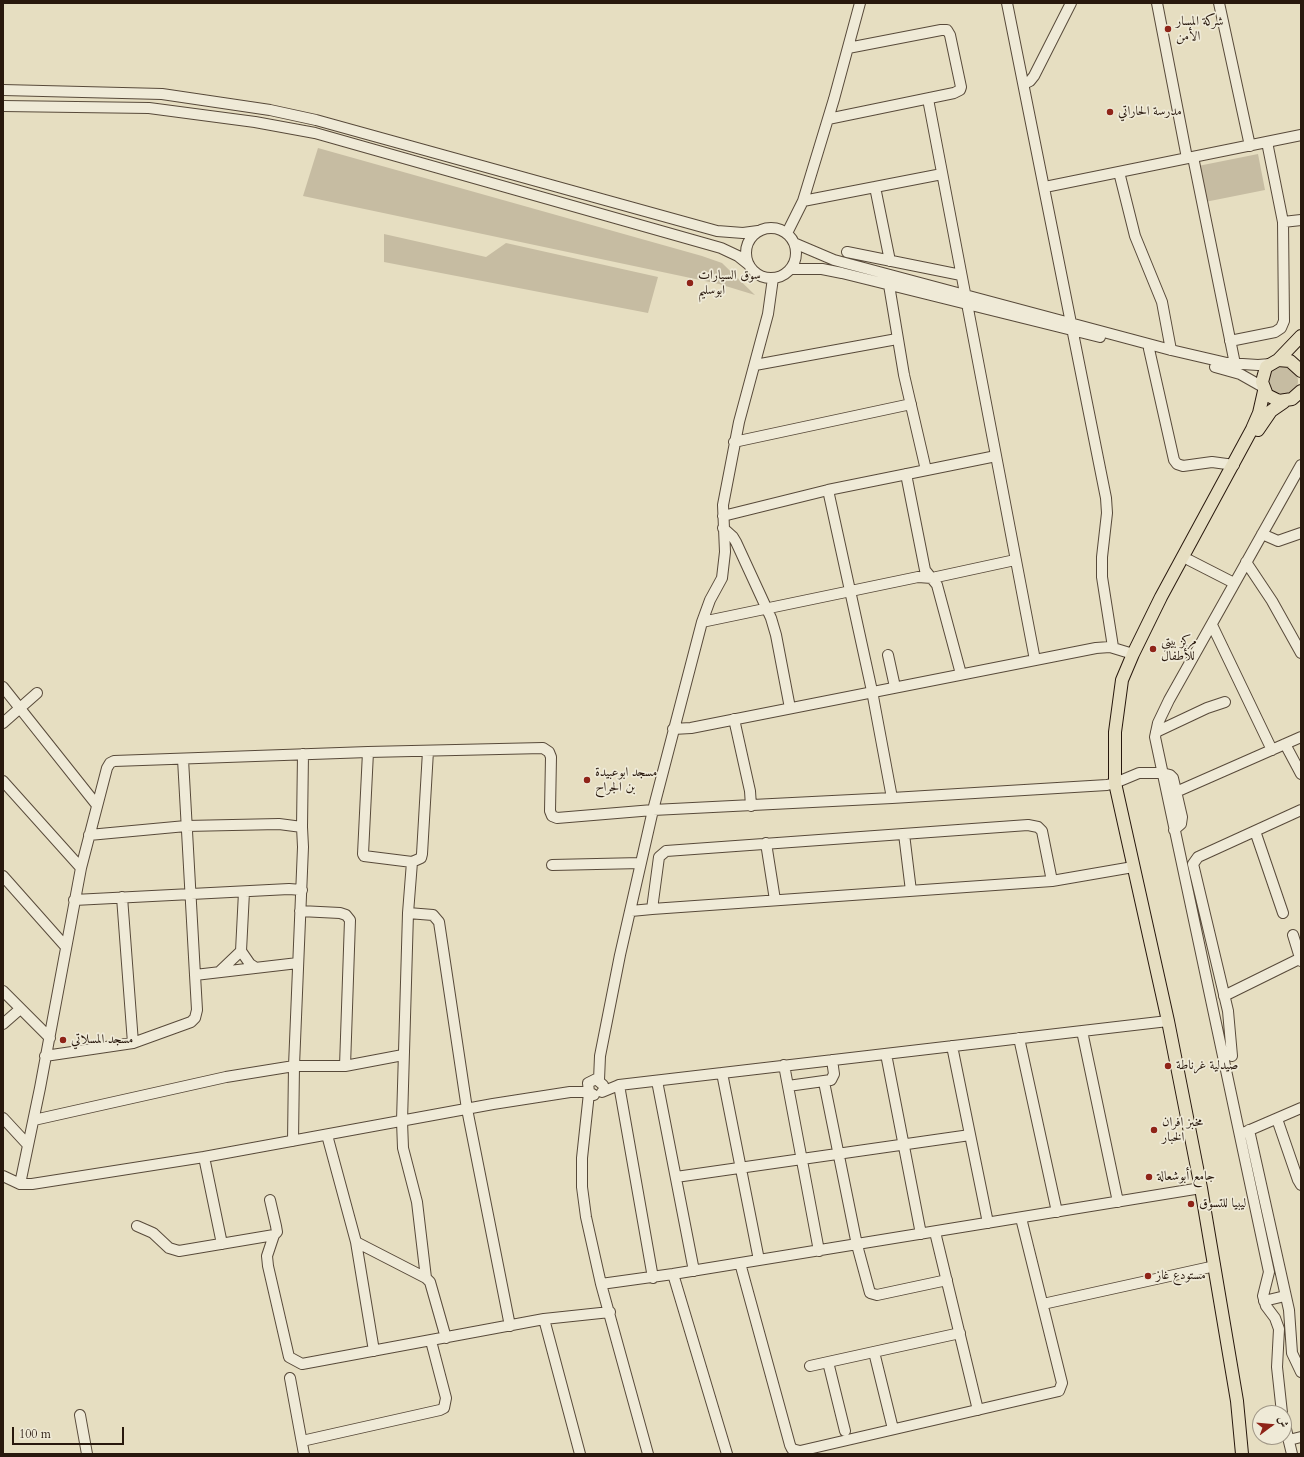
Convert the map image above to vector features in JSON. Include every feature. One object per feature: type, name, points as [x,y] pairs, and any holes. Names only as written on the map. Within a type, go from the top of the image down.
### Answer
[{"type":"main road","points":[[1242,1454],[1237,1401],[1201,1188],[1168,1021],[1133,867],[1116,783],[1115,721],[1122,680],[1133,654],[1161,597],[1234,465],[1256,421],[1264,389],[1262,377],[1274,362],[1301,336]]},
{"type":"main road","points":[[1274,362],[1290,361],[1301,371]]},
{"type":"main road","points":[[1264,389],[1274,400],[1284,402]]},
{"type":"main road","points":[[1121,691],[1261,425],[1271,411],[1284,402],[1299,395]]},
{"type":"street","points":[[787,233],[803,201],[828,119],[860,3]]},
{"type":"street","points":[[1007,3],[1106,498],[1107,513],[1102,557],[1102,577],[1113,647]]},
{"type":"street","points":[[1024,84],[1030,82],[1034,76],[1071,3]]},
{"type":"street","points":[[1157,3],[1235,364]]},
{"type":"street","points":[[1219,3],[1250,146]]},
{"type":"street","points":[[828,119],[928,99],[957,92],[961,87],[950,35],[947,30],[848,48]]},
{"type":"street","points":[[748,264],[746,250],[752,236],[763,229],[776,228],[787,233],[794,243],[796,259],[791,269],[783,276],[773,278],[758,275],[738,256],[721,248],[315,134],[255,122],[149,108],[3,106],[4,90],[162,94],[270,110],[316,120],[717,231],[743,233],[758,232]]},
{"type":"street","points":[[928,99],[1035,660]]},
{"type":"street","points":[[1045,187],[1301,136]]},
{"type":"street","points":[[1230,341],[1275,332],[1281,328],[1284,321],[1283,222],[1267,142]]},
{"type":"street","points":[[1118,172],[1135,236],[1162,302],[1171,350]]},
{"type":"street","points":[[803,201],[942,174]]},
{"type":"street","points":[[876,187],[890,261]]},
{"type":"street","points":[[1283,222],[1301,220]]},
{"type":"street","points":[[794,243],[834,260],[966,300],[1073,327],[1235,364],[1274,362]]},
{"type":"street","points":[[847,252],[961,275]]},
{"type":"street","points":[[791,269],[829,270],[889,285],[966,300]]},
{"type":"street","points":[[648,1454],[610,1312],[601,1284],[586,1217],[582,1187],[582,1158],[588,1109],[595,1087],[600,1056],[653,810],[702,622],[708,604],[722,578],[725,552],[722,516],[734,442],[768,314],[773,278]]},
{"type":"street","points":[[889,285],[897,339],[926,470]]},
{"type":"street","points":[[1073,327],[1231,371],[1264,389]]},
{"type":"street","points":[[755,365],[897,339]]},
{"type":"street","points":[[1149,349],[1174,460],[1177,464],[1183,466],[1212,462],[1234,465]]},
{"type":"street","points":[[734,442],[911,404]]},
{"type":"street","points":[[722,516],[828,490],[996,456]]},
{"type":"street","points":[[1301,465],[1166,706],[1156,732],[1155,742],[1216,1024],[1285,1296],[1290,1323],[1292,1353],[1301,1372]]},
{"type":"street","points":[[906,474],[925,570],[937,585],[961,674]]},
{"type":"street","points":[[828,490],[872,691],[892,798]]},
{"type":"street","points":[[723,528],[733,537],[767,609],[776,635],[790,708]]},
{"type":"street","points":[[1262,534],[1278,541],[1301,533]]},
{"type":"street","points":[[702,622],[918,577],[932,578],[1015,560]]},
{"type":"street","points":[[1189,560],[1234,583]]},
{"type":"street","points":[[1246,562],[1272,601],[1301,653]]},
{"type":"street","points":[[1212,625],[1272,750]]},
{"type":"street","points":[[673,729],[686,729],[895,686],[1096,648],[1113,647],[1133,654]]},
{"type":"street","points":[[888,655],[895,686]]},
{"type":"street","points":[[3,687],[96,804]]},
{"type":"street","points":[[3,723],[37,693]]},
{"type":"street","points":[[1156,732],[1225,702]]},
{"type":"street","points":[[734,719],[750,791],[751,806]]},
{"type":"street","points":[[1176,792],[1301,737]]},
{"type":"street","points":[[1285,744],[1301,774]]},
{"type":"street","points":[[20,1184],[34,1120],[45,1056],[50,1038],[81,868],[96,804],[110,763],[118,760],[543,748],[549,752],[551,757],[550,811],[553,817],[653,810],[892,798],[1116,783],[1139,773],[1162,773],[1172,776],[1182,819],[1181,824],[1174,830]]},
{"type":"street","points":[[368,752],[362,854],[364,856],[412,862],[421,858],[422,854],[428,751]]},
{"type":"street","points":[[293,1141],[294,1066],[302,890],[303,754]]},
{"type":"street","points":[[45,1056],[133,1043],[191,1022],[195,1018],[197,1010],[183,759]]},
{"type":"street","points":[[3,781],[81,868]]},
{"type":"street","points":[[1232,1056],[1229,1020],[1194,864],[1198,857],[1301,810]]},
{"type":"street","points":[[89,835],[186,826],[279,824],[302,827]]},
{"type":"street","points":[[652,909],[659,857],[663,852],[766,843],[1033,825],[1042,831],[1052,881]]},
{"type":"street","points":[[1255,831],[1283,913]]},
{"type":"street","points":[[904,834],[911,891]]},
{"type":"street","points":[[766,843],[775,900]]},
{"type":"street","points":[[412,862],[408,913],[408,972],[403,1055],[402,1121],[403,1148],[417,1202],[426,1278]]},
{"type":"street","points":[[552,865],[641,862]]},
{"type":"street","points":[[631,911],[1052,881],[1133,867]]},
{"type":"street","points":[[3,876],[66,947]]},
{"type":"street","points":[[74,900],[302,890]]},
{"type":"street","points":[[244,892],[242,951],[250,964],[256,968]]},
{"type":"street","points":[[122,897],[133,1043]]},
{"type":"street","points":[[300,911],[340,913],[346,915],[350,920],[345,1066]]},
{"type":"street","points":[[408,913],[433,915],[439,922],[467,1109],[510,1326]]},
{"type":"street","points":[[1224,996],[1301,959],[1293,935]]},
{"type":"street","points":[[219,972],[242,951]]},
{"type":"street","points":[[195,975],[298,963]]},
{"type":"street","points":[[3,991],[19,1010],[50,1038]]},
{"type":"street","points":[[3,1024],[19,1010]]},
{"type":"street","points":[[1216,1024],[1229,1020]]},
{"type":"street","points":[[3,1176],[20,1184],[32,1184],[204,1157],[595,1087],[1168,1021]]},
{"type":"street","points":[[1082,1031],[1118,1202]]},
{"type":"street","points":[[1019,1038],[1057,1212]]},
{"type":"street","points":[[952,1046],[988,1223]]},
{"type":"street","points":[[886,1054],[921,1234]]},
{"type":"street","points":[[34,1120],[226,1076],[294,1066],[345,1066],[403,1055]]},
{"type":"street","points":[[788,1086],[831,1080],[834,1076],[832,1060]]},
{"type":"street","points":[[784,1065],[819,1251]]},
{"type":"street","points":[[722,1073],[759,1260]]},
{"type":"street","points":[[657,1080],[694,1271]]},
{"type":"street","points":[[824,1082],[867,1289],[873,1295],[947,1280]]},
{"type":"street","points":[[619,1085],[652,1278]]},
{"type":"street","points":[[1244,1132],[1301,1108]]},
{"type":"street","points":[[3,1118],[28,1145]]},
{"type":"street","points":[[1277,1119],[1301,1185]]},
{"type":"street","points":[[1244,1132],[1269,1272],[1263,1292],[1264,1301],[1275,1318],[1279,1329],[1276,1367],[1281,1405]]},
{"type":"street","points":[[327,1135],[356,1242],[374,1351]]},
{"type":"street","points":[[676,1177],[970,1135]]},
{"type":"street","points":[[204,1157],[222,1244]]},
{"type":"street","points":[[601,1284],[652,1278],[1201,1188]]},
{"type":"street","points":[[270,1200],[277,1232],[274,1235],[267,1256],[289,1358],[302,1364],[544,1319],[610,1312]]},
{"type":"street","points":[[740,1263],[792,1449],[800,1451],[1055,1392],[1062,1387],[1021,1218]]},
{"type":"street","points":[[137,1226],[153,1233],[169,1248],[174,1250],[274,1235]]},
{"type":"street","points":[[935,1232],[978,1410]]},
{"type":"street","points":[[356,1242],[426,1278],[433,1287],[446,1338]]},
{"type":"street","points":[[1043,1304],[1215,1266]]},
{"type":"street","points":[[673,1274],[727,1454]]},
{"type":"street","points":[[1264,1301],[1285,1296]]},
{"type":"street","points":[[544,1319],[580,1454]]},
{"type":"street","points":[[810,1366],[960,1333]]},
{"type":"street","points":[[302,1441],[444,1408],[446,1398],[431,1340]]},
{"type":"street","points":[[874,1352],[893,1429]]},
{"type":"street","points":[[828,1362],[845,1432]]},
{"type":"street","points":[[290,1378],[304,1454]]},
{"type":"street","points":[[80,1415],[87,1454]]},
{"type":"shaded area","points":[[318,148],[702,256],[722,263],[755,295],[719,284],[303,196]]},
{"type":"shaded area","points":[[1258,154],[1265,190],[1205,202],[1198,166]]},
{"type":"shaded area","points":[[384,234],[486,257],[506,243],[658,277],[648,313],[384,262]]},
{"type":"shaded area","points":[[1283,366],[1294,370],[1298,381],[1294,392],[1283,396],[1272,392],[1268,381],[1272,370]]},
{"type":"place","name":"شركة المسار الأمن","points":[[1168,29]]},
{"type":"place","name":"مدرسة الحاراتي","points":[[1110,112]]},
{"type":"place","name":"سوق السيارات ابوسليم","points":[[690,283]]},
{"type":"place","name":"مركز بيتي للأطفال","points":[[1153,649]]},
{"type":"place","name":"مسجد ابوعبيدة بن الجراح","points":[[587,780]]},
{"type":"place","name":"مسجد المسلاتي","points":[[63,1040]]},
{"type":"place","name":"صيدلية غرناطة","points":[[1168,1066]]},
{"type":"place","name":"مخبز افران الخبار","points":[[1154,1130]]},
{"type":"place","name":"جامع أبوشعالة","points":[[1149,1177]]},
{"type":"place","name":"ليبيا للتسوق","points":[[1191,1204]]},
{"type":"place","name":"مستودع غاز","points":[[1148,1276]]}]
